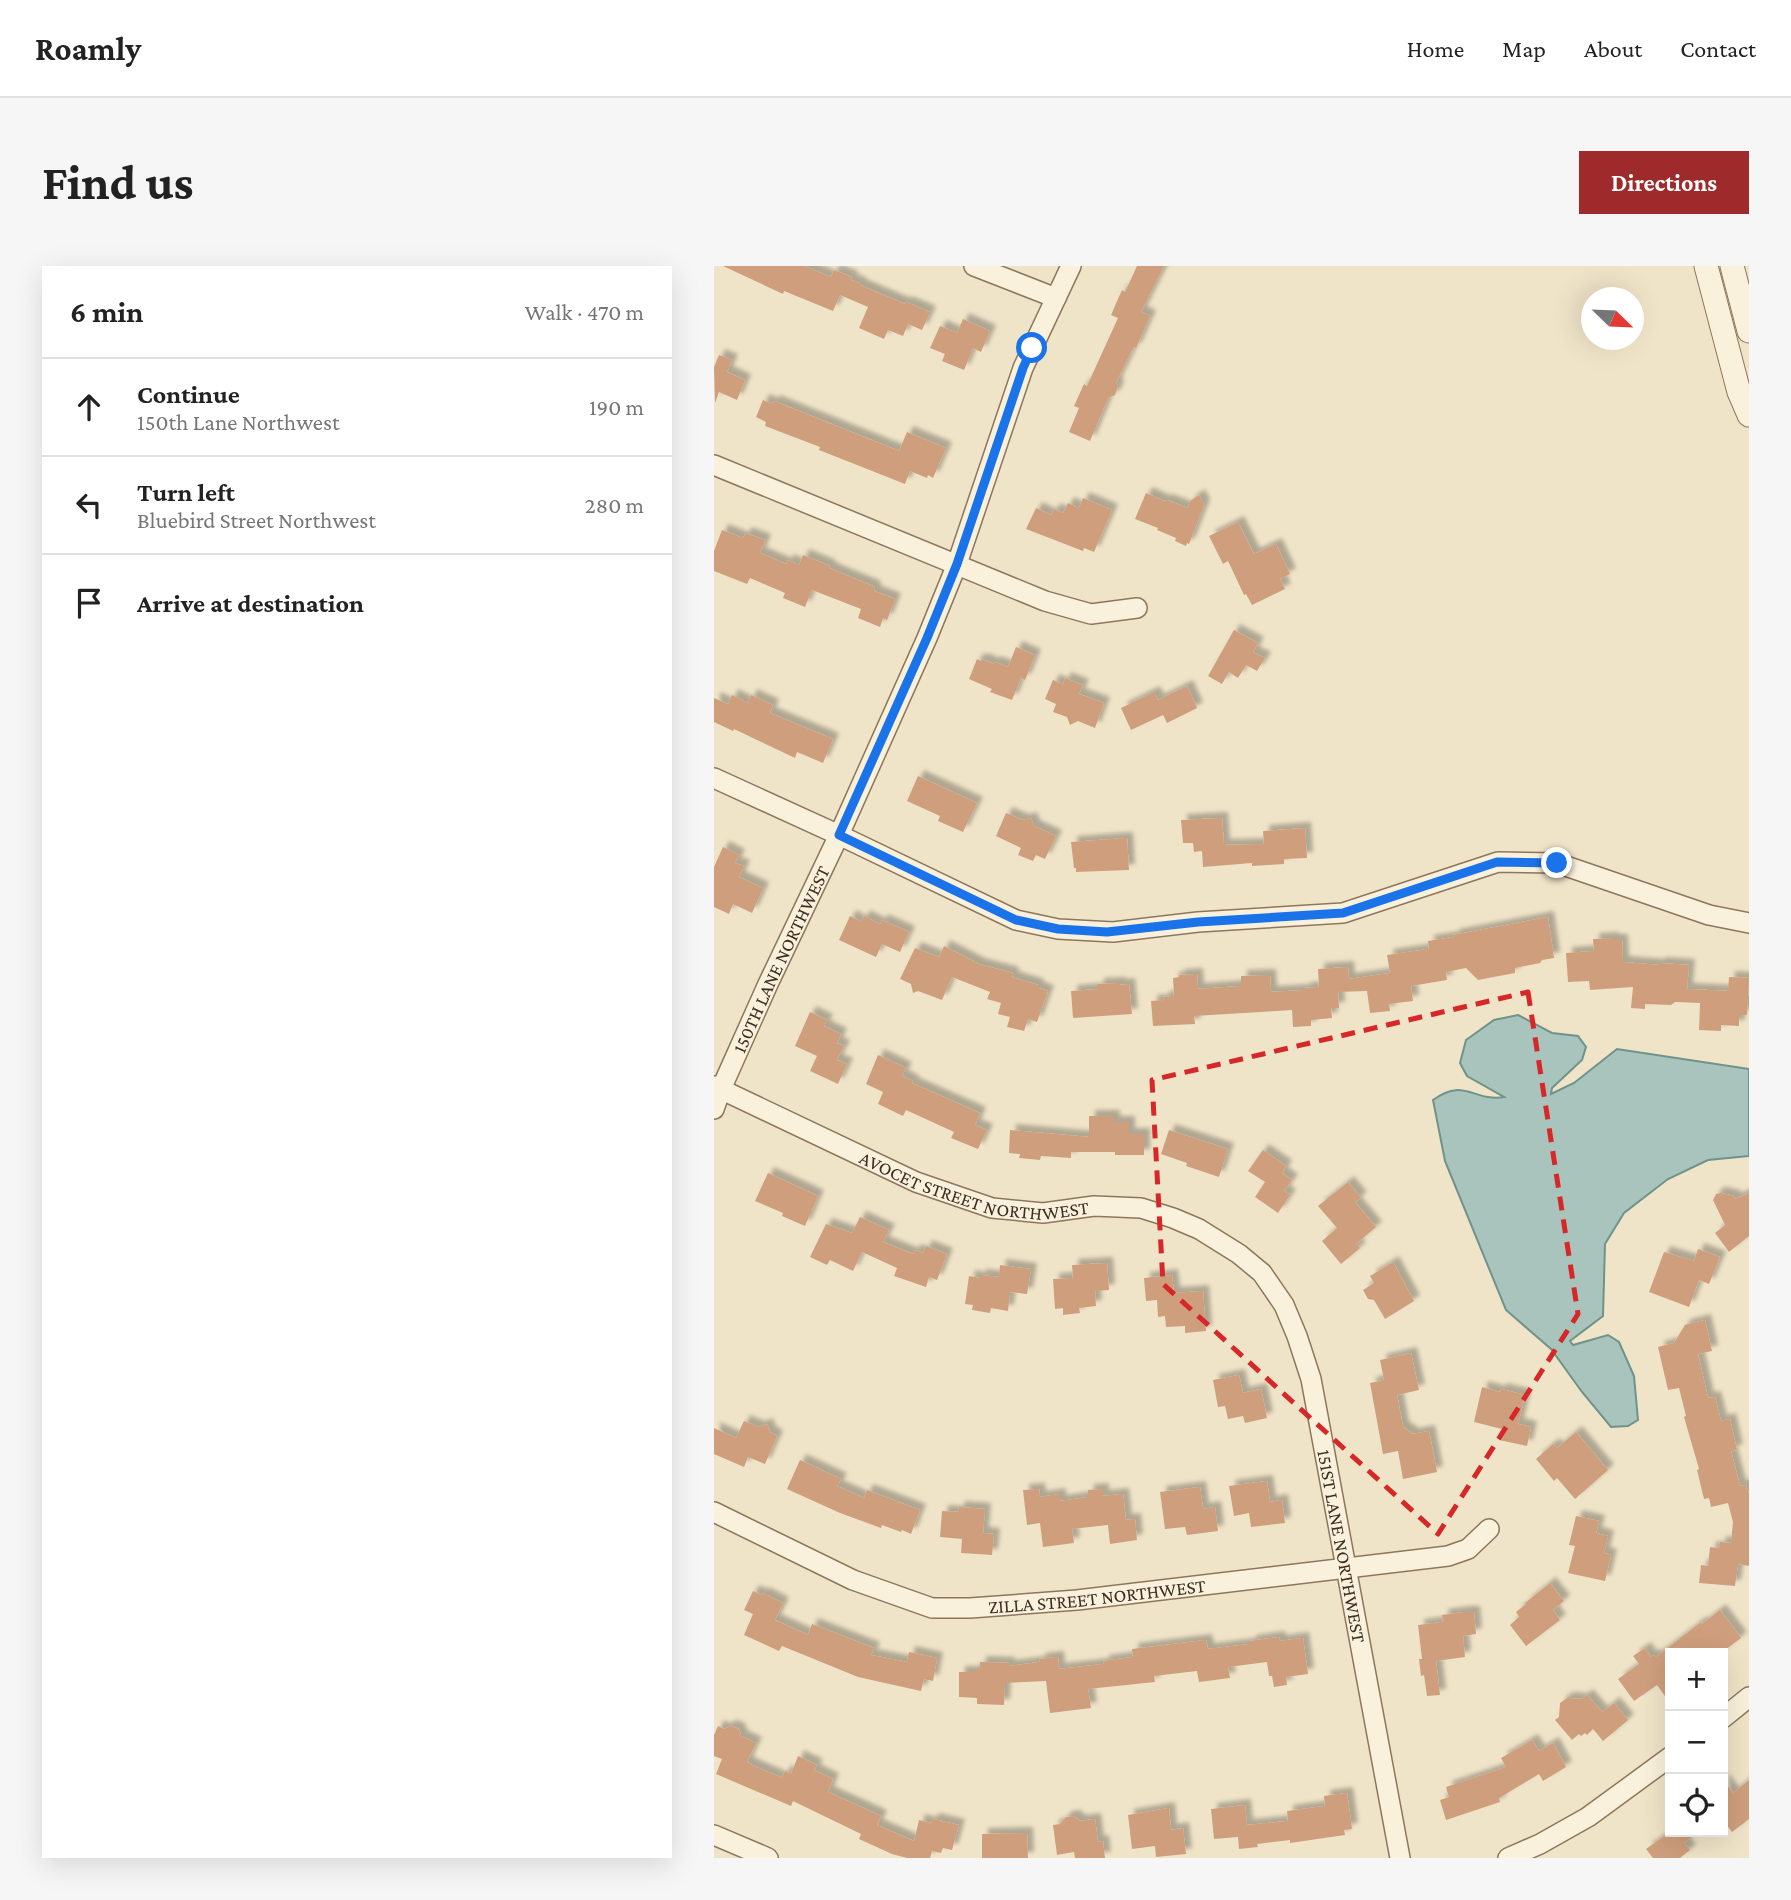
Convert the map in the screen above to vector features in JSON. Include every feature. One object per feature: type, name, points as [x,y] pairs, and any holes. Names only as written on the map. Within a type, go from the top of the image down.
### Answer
[{"type":"street","points":[[974,266],[1056,298]]},
{"type":"street","name":"150TH LANE NORTHWEST","points":[[714,1109],[717,1088],[839,835],[927,638],[957,564],[1023,368],[1071,266]]},
{"type":"street","points":[[1706,266],[1739,392],[1749,415]]},
{"type":"street","points":[[1732,266],[1749,331]]},
{"type":"street","points":[[714,465],[1045,601],[1091,614],[1137,608]]},
{"type":"street","points":[[714,778],[1016,920],[1058,929],[1113,932],[1198,922],[1343,913],[1497,862],[1557,863],[1709,915],[1749,923]]},
{"type":"street","name":"AVOCET STREET NORTHWEST","points":[[717,1088],[916,1182],[992,1208],[1043,1213],[1094,1206],[1141,1208],[1199,1229],[1239,1254]]},
{"type":"street","name":"151ST LANE NORTHWEST","points":[[1239,1254],[1262,1273],[1284,1305],[1311,1379],[1400,1858]]},
{"type":"street","name":"ZILLA STREET NORTHWEST","points":[[714,1512],[853,1580],[932,1608],[1077,1600],[1448,1556],[1468,1549],[1489,1529]]},
{"type":"street","points":[[1728,1714],[1749,1697]]},
{"type":"street","points":[[1508,1858],[1540,1844],[1588,1816],[1665,1761]]},
{"type":"street","points":[[714,1835],[768,1858]]},
{"type":"highlighted area","points":[[1528,992],[1578,1314],[1438,1534],[1163,1284],[1152,1080]]},
{"type":"water","points":[[1518,1015],[1552,1033],[1578,1036],[1586,1047],[1582,1060],[1552,1088],[1551,1094],[1574,1083],[1617,1049],[1749,1069],[1749,1156],[1708,1160],[1668,1179],[1624,1213],[1605,1244],[1603,1316],[1570,1341],[1573,1345],[1608,1335],[1619,1342],[1634,1376],[1638,1420],[1628,1426],[1611,1427],[1551,1349],[1506,1310],[1445,1161],[1433,1100],[1444,1093],[1461,1090],[1494,1098],[1504,1097],[1467,1076],[1460,1063],[1466,1040],[1494,1020]]},
{"type":"building","points":[[723,266],[804,266],[831,277],[834,270],[852,277],[851,280],[860,285],[930,312],[922,330],[908,324],[903,336],[888,330],[884,339],[859,328],[868,307],[840,295],[833,311],[784,291],[783,294]]},
{"type":"building","points":[[1137,266],[1164,266],[1141,312],[1150,316],[1116,383],[1118,386],[1115,395],[1108,398],[1090,441],[1069,432],[1079,408],[1074,406],[1084,384],[1087,386],[1118,318],[1111,315]]},
{"type":"building","points":[[963,319],[990,331],[981,352],[973,348],[964,370],[942,361],[945,354],[930,348],[940,326],[957,333]]},
{"type":"building","points":[[719,355],[732,360],[727,372],[745,380],[737,400],[719,392],[715,403],[714,367]]},
{"type":"building","points":[[763,400],[773,404],[774,401],[899,451],[907,432],[946,448],[933,478],[910,471],[905,484],[765,426],[766,422],[756,417]]},
{"type":"building","points":[[1146,493],[1188,508],[1190,501],[1199,495],[1204,505],[1189,544],[1186,546],[1175,541],[1176,538],[1157,530],[1158,528],[1135,519]]},
{"type":"building","points":[[1083,498],[1112,510],[1094,552],[1084,548],[1083,551],[1026,529],[1036,508],[1051,515],[1054,509],[1063,513],[1068,503],[1079,508]]},
{"type":"building","points":[[1238,522],[1254,554],[1276,544],[1290,574],[1280,579],[1285,589],[1252,605],[1246,594],[1244,595],[1228,561],[1223,564],[1209,536]]},
{"type":"building","points":[[722,530],[743,538],[746,533],[765,540],[760,553],[786,564],[788,560],[799,565],[803,555],[875,587],[874,591],[895,599],[887,620],[883,618],[880,627],[858,618],[861,609],[812,590],[805,607],[783,598],[785,593],[750,578],[747,584],[714,571],[714,551]]},
{"type":"building","points":[[1234,630],[1258,643],[1253,652],[1265,658],[1257,671],[1246,665],[1238,678],[1229,672],[1222,684],[1208,676]]},
{"type":"building","points":[[1016,647],[1035,655],[1025,680],[1021,678],[1012,700],[990,692],[992,689],[969,679],[977,659],[1008,667]]},
{"type":"building","points":[[1065,678],[1083,685],[1079,694],[1104,703],[1095,728],[1078,721],[1070,725],[1067,717],[1053,712],[1056,704],[1045,699],[1053,680],[1063,684]]},
{"type":"building","points":[[1187,686],[1197,708],[1167,723],[1163,715],[1131,730],[1121,708],[1154,692],[1158,700]]},
{"type":"building","points":[[732,695],[748,703],[751,695],[773,705],[770,713],[833,739],[823,763],[797,752],[795,758],[714,722],[714,698],[728,704]]},
{"type":"building","points":[[918,776],[977,803],[963,832],[938,821],[940,816],[907,801]]},
{"type":"building","points":[[1006,813],[1023,820],[1031,818],[1034,826],[1056,836],[1045,859],[1036,855],[1033,861],[1018,855],[1021,848],[996,836]]},
{"type":"building","points":[[1222,818],[1224,845],[1264,844],[1263,831],[1305,828],[1307,858],[1284,859],[1284,864],[1252,866],[1252,863],[1203,867],[1202,851],[1194,852],[1193,843],[1183,843],[1181,820]]},
{"type":"building","points":[[1127,838],[1129,870],[1076,872],[1071,842]]},
{"type":"building","points":[[723,847],[739,855],[735,863],[744,866],[739,877],[763,888],[752,913],[733,904],[729,914],[714,907],[714,867]]},
{"type":"building","points":[[850,916],[861,922],[864,916],[880,924],[882,920],[909,932],[900,952],[882,944],[876,957],[839,940]]},
{"type":"building","points":[[1548,917],[1554,958],[1515,968],[1515,973],[1478,980],[1466,968],[1446,972],[1447,980],[1411,986],[1413,1001],[1389,1004],[1390,1011],[1370,1013],[1367,991],[1338,992],[1339,1008],[1331,1008],[1332,1018],[1311,1020],[1311,1026],[1293,1027],[1292,1010],[1194,1016],[1195,1024],[1153,1026],[1151,1001],[1174,996],[1173,978],[1179,975],[1197,974],[1198,989],[1241,986],[1241,976],[1270,975],[1271,992],[1305,990],[1319,987],[1318,969],[1348,967],[1349,979],[1390,973],[1387,955],[1429,949],[1428,941],[1454,937],[1453,935]]},
{"type":"building","points":[[1593,939],[1622,940],[1623,962],[1689,965],[1687,989],[1728,991],[1729,977],[1749,978],[1747,1015],[1739,1015],[1739,1026],[1721,1025],[1721,1031],[1699,1030],[1700,1003],[1645,1004],[1645,1009],[1631,1008],[1633,987],[1590,990],[1589,981],[1568,982],[1566,953],[1594,951]]},
{"type":"building","points":[[944,946],[979,964],[1013,973],[1012,977],[1048,991],[1037,1022],[1028,1019],[1024,1031],[1007,1027],[1010,1017],[998,1014],[1001,1003],[987,999],[990,992],[952,977],[942,1000],[918,991],[913,993],[911,984],[900,979],[915,948],[939,957]]},
{"type":"building","points":[[1098,984],[1129,984],[1132,1014],[1073,1018],[1071,991],[1098,989]]},
{"type":"building","points":[[810,1012],[827,1020],[824,1026],[841,1034],[837,1043],[844,1046],[837,1060],[847,1064],[838,1084],[810,1071],[817,1056],[795,1046]]},
{"type":"building","points":[[878,1055],[906,1068],[902,1076],[913,1081],[912,1083],[980,1113],[975,1125],[987,1130],[978,1149],[951,1138],[954,1132],[906,1110],[903,1116],[878,1104],[883,1092],[866,1084]]},
{"type":"building","points":[[1089,1116],[1114,1116],[1114,1122],[1129,1122],[1129,1134],[1144,1134],[1144,1155],[1071,1152],[1071,1158],[1041,1156],[1040,1160],[1019,1158],[1020,1154],[1009,1153],[1010,1130],[1089,1137]]},
{"type":"building","points":[[1169,1130],[1228,1149],[1219,1177],[1161,1154]]},
{"type":"building","points":[[1263,1150],[1286,1166],[1282,1173],[1292,1180],[1284,1191],[1290,1195],[1278,1213],[1255,1197],[1265,1182],[1248,1171]]},
{"type":"building","points":[[768,1173],[818,1196],[805,1226],[755,1201]]},
{"type":"building","points":[[1348,1182],[1361,1198],[1355,1202],[1376,1227],[1356,1244],[1360,1248],[1341,1264],[1322,1241],[1337,1228],[1318,1206]]},
{"type":"building","points":[[1749,1193],[1749,1236],[1729,1252],[1715,1233],[1725,1225],[1713,1200],[1716,1194],[1734,1196],[1735,1199]]},
{"type":"building","points":[[860,1217],[889,1230],[883,1242],[913,1254],[915,1250],[923,1253],[926,1246],[947,1254],[937,1280],[929,1277],[926,1287],[894,1276],[897,1268],[862,1252],[853,1271],[830,1260],[827,1265],[810,1257],[826,1224],[852,1233]]},
{"type":"building","points":[[1698,1249],[1720,1257],[1709,1284],[1699,1280],[1689,1307],[1649,1292],[1664,1252],[1694,1261]]},
{"type":"building","points":[[1393,1262],[1414,1301],[1385,1319],[1374,1300],[1368,1299],[1363,1290],[1374,1283],[1370,1276]]},
{"type":"building","points":[[1107,1263],[1109,1290],[1095,1291],[1096,1306],[1079,1308],[1080,1313],[1063,1315],[1063,1308],[1055,1309],[1053,1279],[1073,1278],[1072,1265]]},
{"type":"building","points":[[1000,1265],[1031,1269],[1027,1294],[1010,1292],[1008,1311],[991,1308],[990,1313],[972,1310],[973,1305],[965,1304],[969,1276],[999,1277]]},
{"type":"building","points":[[1172,1275],[1174,1293],[1203,1291],[1206,1331],[1185,1333],[1185,1326],[1166,1327],[1165,1316],[1158,1317],[1157,1300],[1146,1301],[1144,1278]]},
{"type":"building","points":[[1705,1320],[1712,1351],[1698,1354],[1708,1398],[1715,1397],[1721,1421],[1730,1419],[1737,1450],[1731,1451],[1740,1486],[1746,1485],[1749,1494],[1749,1566],[1738,1564],[1735,1586],[1699,1583],[1701,1565],[1708,1566],[1710,1547],[1719,1548],[1720,1542],[1731,1543],[1733,1522],[1728,1503],[1711,1507],[1709,1498],[1704,1499],[1679,1388],[1668,1390],[1658,1347],[1674,1343],[1685,1325]]},
{"type":"building","points":[[1411,1353],[1419,1390],[1397,1395],[1403,1427],[1413,1434],[1429,1431],[1437,1472],[1403,1479],[1398,1451],[1383,1454],[1370,1383],[1384,1380],[1380,1360]]},
{"type":"building","points":[[1239,1375],[1243,1393],[1261,1389],[1267,1418],[1245,1423],[1243,1416],[1228,1419],[1225,1406],[1218,1407],[1213,1380]]},
{"type":"building","points":[[1482,1387],[1525,1395],[1518,1424],[1531,1427],[1527,1446],[1499,1440],[1502,1429],[1474,1422]]},
{"type":"building","points":[[744,1421],[759,1427],[767,1424],[770,1432],[777,1436],[765,1464],[748,1457],[744,1467],[714,1454],[714,1428],[736,1438]]},
{"type":"building","points":[[1576,1432],[1608,1470],[1575,1499],[1557,1478],[1554,1481],[1536,1459],[1553,1444],[1557,1448]]},
{"type":"building","points":[[800,1460],[841,1479],[837,1486],[864,1498],[867,1490],[920,1510],[911,1534],[882,1525],[881,1528],[787,1489]]},
{"type":"building","points":[[1267,1481],[1270,1502],[1282,1500],[1285,1523],[1251,1527],[1249,1513],[1234,1516],[1229,1486]]},
{"type":"building","points":[[1200,1487],[1203,1509],[1215,1507],[1218,1531],[1187,1535],[1185,1527],[1165,1529],[1160,1492]]},
{"type":"building","points":[[1039,1489],[1040,1497],[1060,1494],[1060,1501],[1088,1497],[1088,1490],[1103,1489],[1103,1496],[1123,1494],[1126,1520],[1135,1519],[1137,1540],[1110,1544],[1108,1525],[1072,1529],[1074,1543],[1043,1547],[1040,1523],[1027,1525],[1023,1490]]},
{"type":"building","points":[[959,1507],[985,1509],[983,1533],[994,1534],[992,1555],[961,1553],[962,1539],[940,1537],[942,1511],[958,1512]]},
{"type":"building","points":[[1576,1516],[1599,1521],[1596,1533],[1608,1536],[1604,1553],[1611,1555],[1605,1581],[1568,1573],[1575,1546],[1569,1545]]},
{"type":"building","points":[[1550,1583],[1564,1601],[1553,1610],[1560,1620],[1526,1646],[1510,1625],[1519,1617],[1516,1612]]},
{"type":"building","points":[[753,1591],[783,1603],[775,1620],[808,1635],[812,1624],[874,1648],[871,1655],[907,1662],[909,1652],[937,1658],[933,1681],[924,1679],[921,1691],[858,1677],[782,1646],[779,1651],[744,1635],[753,1614],[744,1610]]},
{"type":"building","points":[[1720,1610],[1741,1638],[1728,1648],[1668,1648],[1701,1622],[1702,1624]]},
{"type":"building","points":[[1474,1612],[1476,1634],[1463,1636],[1465,1657],[1436,1661],[1440,1695],[1427,1696],[1424,1675],[1421,1676],[1418,1625],[1443,1622],[1442,1615]]},
{"type":"building","points":[[1279,1637],[1280,1641],[1303,1638],[1308,1674],[1286,1677],[1287,1685],[1274,1687],[1267,1662],[1228,1667],[1230,1678],[1199,1682],[1197,1671],[1154,1676],[1155,1682],[1088,1689],[1091,1708],[1050,1713],[1046,1681],[1005,1683],[1004,1705],[977,1704],[977,1698],[959,1697],[959,1672],[974,1672],[974,1669],[980,1669],[980,1662],[1009,1663],[1009,1666],[1058,1657],[1059,1669],[1104,1664],[1103,1661],[1133,1657],[1132,1649],[1206,1640],[1208,1649]]},
{"type":"building","points":[[1645,1648],[1651,1657],[1656,1657],[1665,1650],[1665,1696],[1657,1685],[1634,1701],[1618,1679],[1639,1664],[1633,1656]]},
{"type":"building","points":[[1587,1695],[1602,1712],[1614,1703],[1628,1720],[1603,1741],[1593,1729],[1587,1735],[1579,1734],[1572,1740],[1555,1720],[1559,1717],[1560,1703],[1567,1698],[1582,1699]]},
{"type":"building","points":[[718,1726],[724,1729],[731,1726],[739,1729],[741,1736],[756,1743],[747,1762],[782,1778],[785,1771],[791,1774],[798,1756],[817,1765],[814,1770],[833,1779],[828,1792],[881,1816],[877,1825],[914,1841],[919,1820],[931,1823],[933,1819],[959,1825],[952,1850],[943,1848],[941,1853],[932,1851],[930,1858],[907,1858],[892,1854],[859,1839],[861,1834],[793,1801],[791,1806],[716,1774],[722,1759],[714,1756],[714,1735]]},
{"type":"building","points":[[1532,1740],[1539,1751],[1553,1743],[1566,1767],[1543,1781],[1539,1774],[1499,1798],[1500,1802],[1446,1820],[1440,1800],[1449,1797],[1446,1787],[1506,1767],[1501,1758]]},
{"type":"building","points":[[1749,1780],[1749,1819],[1732,1832],[1728,1827],[1728,1786],[1733,1793]]},
{"type":"building","points":[[1347,1793],[1352,1829],[1344,1830],[1345,1835],[1290,1843],[1290,1840],[1257,1844],[1258,1847],[1239,1849],[1238,1837],[1214,1839],[1211,1809],[1245,1805],[1247,1825],[1288,1821],[1287,1811],[1325,1806],[1324,1796]]},
{"type":"building","points":[[1169,1808],[1171,1830],[1183,1828],[1186,1854],[1156,1857],[1155,1846],[1132,1849],[1128,1815]]},
{"type":"building","points":[[1074,1816],[1080,1821],[1095,1819],[1098,1842],[1103,1841],[1105,1858],[1075,1858],[1074,1852],[1057,1855],[1053,1825],[1060,1824],[1066,1817]]},
{"type":"building","points":[[1027,1833],[1028,1858],[982,1858],[982,1834]]},
{"type":"building","points":[[1665,1836],[1692,1837],[1684,1843],[1690,1850],[1680,1858],[1653,1858],[1646,1849]]},
{"type":"route","points":[[1032,348],[957,564],[839,835],[1016,920],[1058,929],[1107,932],[1198,922],[1343,913],[1497,862],[1557,863]]}]
